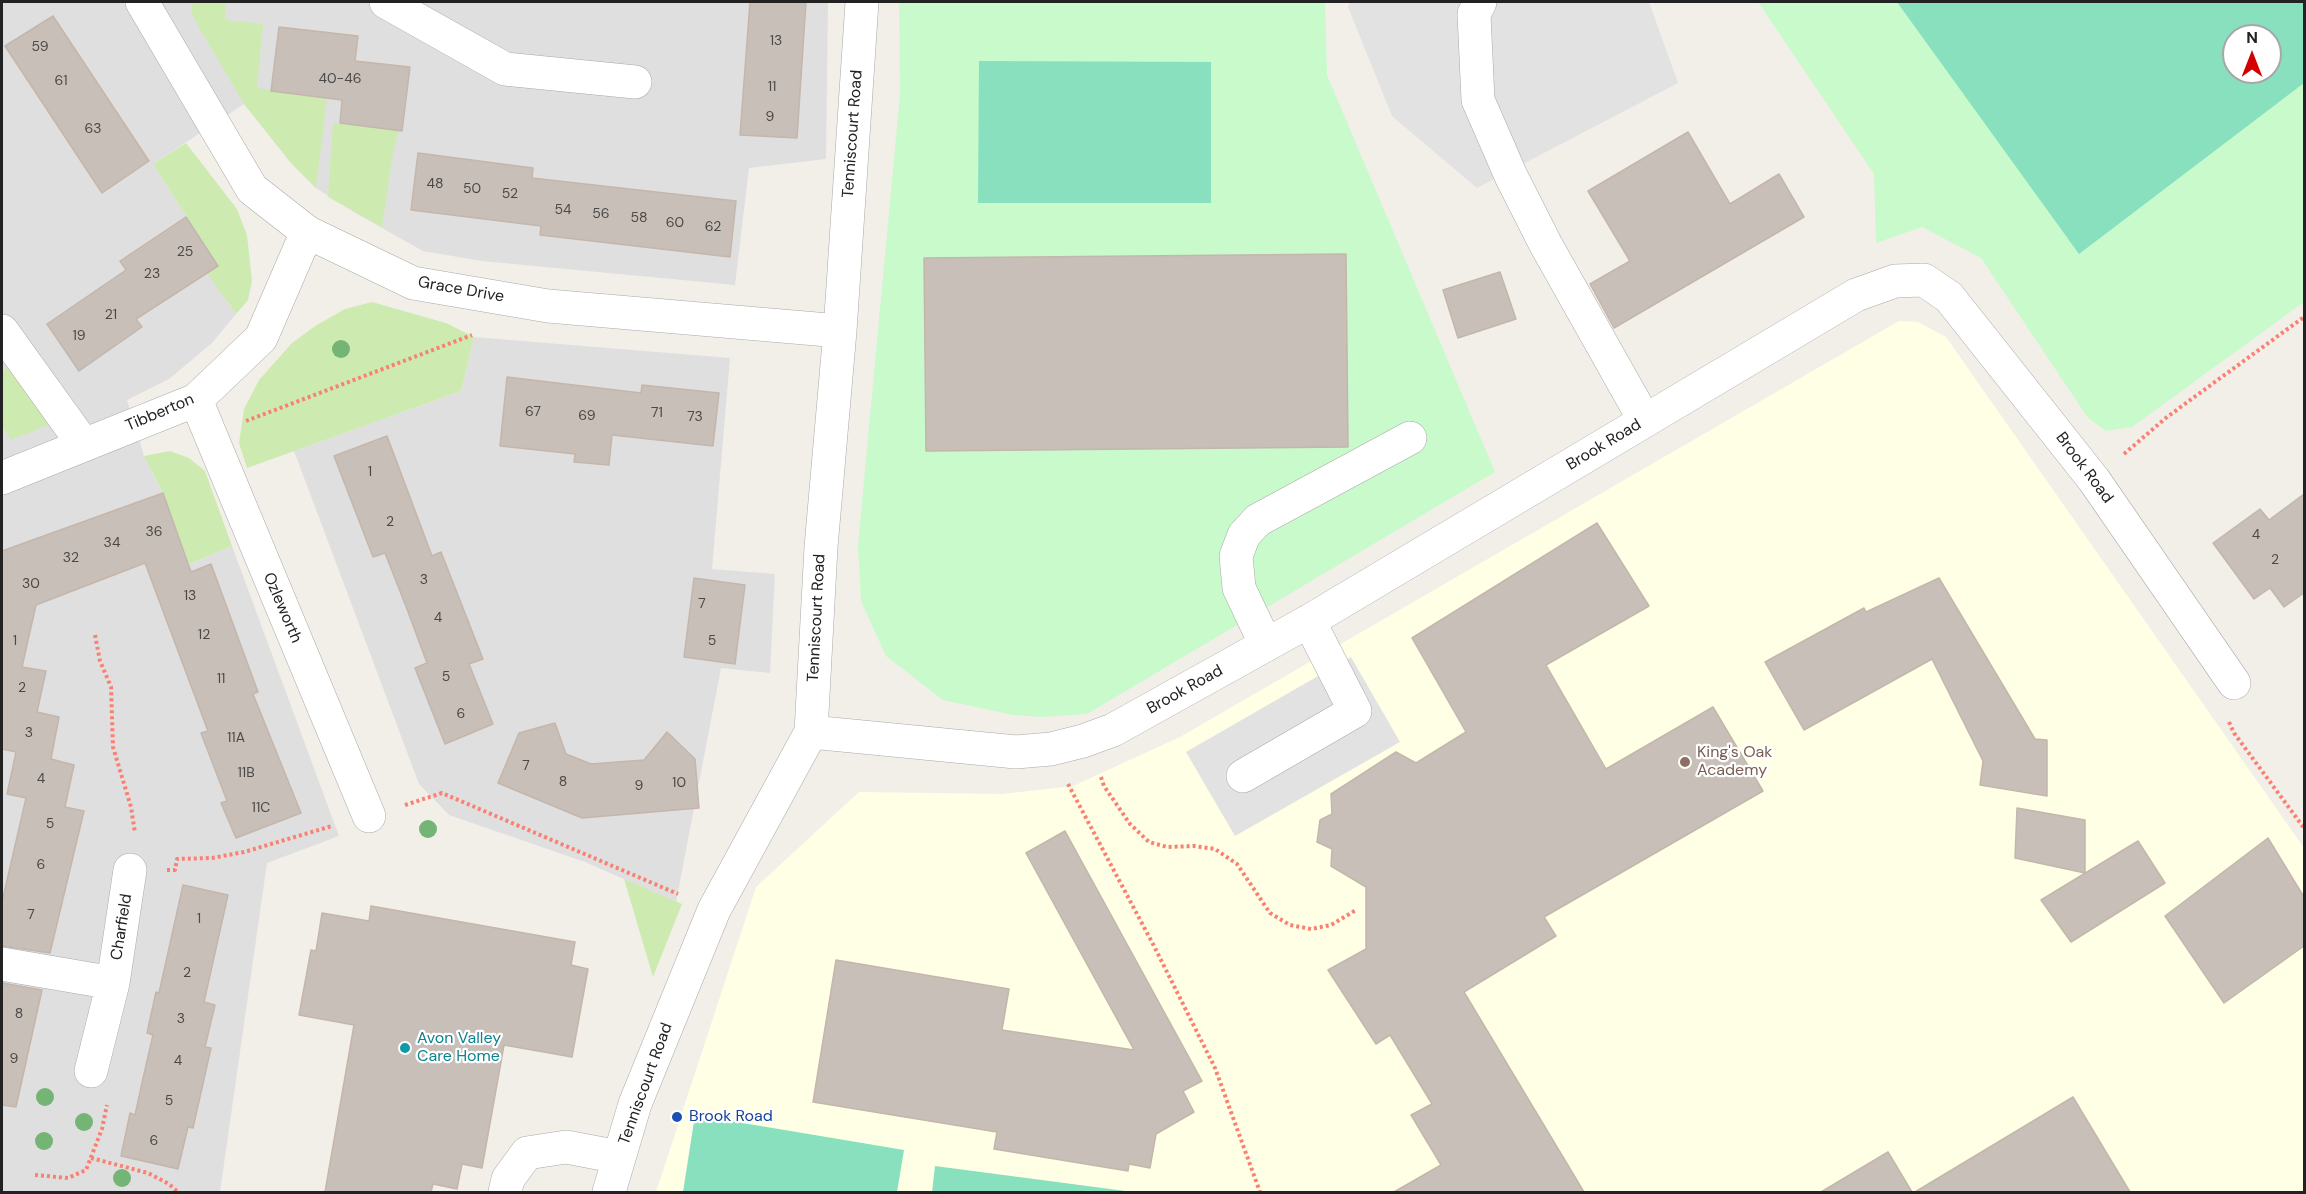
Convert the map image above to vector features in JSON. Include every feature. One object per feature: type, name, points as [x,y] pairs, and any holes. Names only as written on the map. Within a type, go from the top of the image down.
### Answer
[{"type":"street","name":"Grace Drive","points":[[142,2],[252,189],[307,232],[412,282],[548,306],[840,331]]},
{"type":"street","points":[[386,2],[505,69],[635,82]]},
{"type":"street","name":"Tenniscourt Road","points":[[609,1192],[635,1104],[714,910],[811,732],[820,547],[840,331],[862,2]]},
{"type":"street","points":[[1480,2],[1474,14],[1478,100],[1511,176],[1546,245],[1645,421]]},
{"type":"street","name":"Tibberton","points":[[2,478],[196,400],[261,338],[307,232]]},
{"type":"street","name":"Brook Road","points":[[811,732],[1016,752],[1051,749],[1113,730],[1309,621],[1856,295],[1894,281],[1924,280],[1949,297],[2094,480],[2226,672]]},
{"type":"street","points":[[2,331],[84,445]]},
{"type":"street","name":"Ozleworth","points":[[196,400],[369,816]]},
{"type":"street","points":[[1266,645],[1239,588],[1236,556],[1244,535],[1258,520],[1410,438]]},
{"type":"street","points":[[1243,776],[1355,711],[1309,621]]},
{"type":"street","name":"Charfield","points":[[91,1071],[113,983],[130,870]]},
{"type":"street","name":"Charfield","points":[[2,964],[113,983]]},
{"type":"street","points":[[505,1192],[508,1179],[527,1153],[566,1147],[620,1157]]},
{"type":"path","points":[[2094,480],[2167,417],[2304,317]]},
{"type":"path","points":[[209,435],[482,331]]},
{"type":"path","points":[[2226,672],[2221,704],[2234,733],[2304,828]]},
{"type":"path","points":[[1083,741],[1104,786],[1130,824],[1149,842],[1167,847],[1194,846],[1215,849],[1237,864],[1270,913],[1290,926],[1311,929],[1331,925],[1356,909]]},
{"type":"path","points":[[1074,797],[1154,946],[1215,1068],[1260,1192]]},
{"type":"path","points":[[35,1175],[68,1178],[86,1170],[102,1129],[110,1089],[89,1085],[91,1071]]},
{"type":"path","points":[[91,1158],[148,1173],[169,1184],[178,1192]]},
{"type":"shaded area","points":[[2,2],[828,2],[826,159],[749,168],[735,285],[482,261],[423,251],[316,188],[291,163],[244,104],[153,164],[217,265],[226,300],[236,314],[212,343],[169,379],[127,400],[144,456],[163,493],[189,564],[232,546],[339,836],[267,863],[220,1192],[2,1192]]},
{"type":"shaded area","points":[[1350,2],[1649,2],[1678,83],[1477,188],[1392,116],[1348,7]]},
{"type":"shaded area","name":"King's Oak Academy","points":[[1899,321],[1918,322],[1946,337],[2304,848],[2304,1192],[656,1192],[756,887],[859,792],[1002,794],[1073,786],[1180,737]]},
{"type":"shaded area","points":[[474,337],[730,358],[712,569],[775,574],[770,673],[721,668],[676,902],[585,862],[449,815],[419,784],[294,451],[461,391]]},
{"type":"shaded area","points":[[1351,657],[1400,742],[1235,836],[1186,752]]},
{"type":"green space","points":[[193,2],[226,2],[225,20],[263,24],[257,88],[327,98],[316,188],[291,163],[244,104],[198,26],[191,11]]},
{"type":"green space","points":[[899,2],[1325,2],[1327,75],[1495,472],[1087,714],[1043,717],[1013,715],[943,700],[886,656],[861,601],[858,545],[900,94]]},
{"type":"green space","points":[[1758,2],[2304,2],[2304,302],[2132,427],[2106,431],[2088,418],[1981,258],[1922,227],[1876,243],[1874,174]]},
{"type":"green space","points":[[1897,2],[2304,2],[2304,83],[2079,254]]},
{"type":"green space","points":[[979,61],[1211,62],[1211,203],[978,203]]},
{"type":"green space","points":[[333,123],[399,130],[393,153],[382,227],[328,197]]},
{"type":"green space","points":[[186,143],[237,209],[247,235],[252,281],[248,300],[236,314],[207,273],[217,265],[153,164]]},
{"type":"green space","points":[[372,302],[446,323],[474,337],[461,391],[247,468],[239,443],[244,409],[259,380],[292,343],[315,326],[345,309]]},
{"type":"green space","points":[[22,365],[53,423],[11,440],[2,425],[2,372],[8,367]]},
{"type":"green space","points":[[170,451],[189,458],[205,471],[232,546],[189,564],[163,493],[144,456]]},
{"type":"green space","points":[[624,879],[682,904],[653,977]]},
{"type":"green space","points":[[695,1115],[904,1150],[897,1192],[683,1192]]},
{"type":"green space","points":[[935,1166],[1133,1192],[932,1192]]},
{"type":"building","points":[[750,2],[806,2],[797,138],[740,135]]},
{"type":"building","points":[[53,16],[149,161],[102,193],[5,46]]},
{"type":"building","points":[[279,27],[358,36],[355,61],[410,67],[402,131],[340,123],[342,100],[271,91]]},
{"type":"building","points":[[1688,132],[1730,204],[1779,174],[1804,217],[1614,328],[1590,284],[1630,261],[1588,191]]},
{"type":"building","points":[[418,153],[533,168],[532,178],[736,201],[730,257],[540,235],[541,226],[411,210]]},
{"type":"building","points":[[186,217],[218,266],[136,319],[142,327],[79,371],[47,324],[126,270],[120,261]]},
{"type":"building","points":[[1346,254],[1348,447],[926,451],[924,258]]},
{"type":"building","points":[[1500,272],[1516,319],[1458,338],[1443,290]]},
{"type":"building","points":[[507,377],[641,393],[642,385],[719,393],[713,446],[612,435],[609,465],[574,462],[575,454],[500,446]]},
{"type":"building","points":[[387,436],[432,556],[441,552],[483,659],[469,664],[493,724],[445,744],[415,668],[427,663],[407,609],[385,553],[373,557],[334,456]]},
{"type":"building","points":[[163,493],[191,572],[211,564],[258,692],[253,694],[301,813],[236,838],[221,803],[227,801],[201,733],[208,731],[145,563],[36,605],[22,667],[46,671],[37,712],[59,717],[51,759],[74,765],[65,807],[84,811],[50,953],[2,946],[2,902],[26,798],[7,794],[16,752],[2,749],[2,551]]},
{"type":"building","points":[[2304,494],[2304,593],[2284,607],[2270,588],[2254,599],[2213,543],[2260,509],[2269,520]]},
{"type":"building","points":[[1597,523],[1649,606],[1546,665],[1606,769],[1713,707],[1763,791],[1544,917],[1556,936],[1464,992],[1584,1192],[1394,1192],[1441,1165],[1411,1115],[1432,1104],[1390,1035],[1376,1044],[1328,970],[1366,949],[1366,887],[1331,866],[1332,849],[1317,842],[1320,820],[1332,814],[1331,794],[1396,752],[1416,763],[1466,732],[1412,638]]},
{"type":"building","points":[[694,578],[745,585],[735,664],[684,657]]},
{"type":"building","points":[[1939,578],[2035,739],[2047,740],[2047,796],[1980,785],[1983,761],[1932,659],[1804,730],[1765,662],[1864,608],[1866,612]]},
{"type":"building","points":[[555,723],[566,754],[591,764],[644,760],[667,732],[695,759],[699,808],[582,818],[498,783],[519,733]]},
{"type":"building","points":[[2017,808],[2085,820],[2085,873],[2015,858]]},
{"type":"building","points":[[1065,831],[1202,1081],[1183,1091],[1194,1112],[1156,1134],[1150,1168],[1129,1164],[1128,1171],[994,1149],[997,1132],[813,1102],[836,960],[1009,989],[1002,1030],[1134,1050],[1026,853]]},
{"type":"building","points":[[2268,838],[2304,897],[2304,946],[2224,1003],[2165,916]]},
{"type":"building","points":[[2138,841],[2165,883],[2071,942],[2041,900]]},
{"type":"building","points":[[183,885],[228,895],[204,1002],[215,1005],[205,1047],[211,1048],[193,1128],[188,1127],[178,1169],[121,1156],[130,1113],[135,1115],[153,1035],[147,1033],[156,992],[159,993]]},
{"type":"building","name":"Avon Valley Care Home","points":[[371,906],[575,942],[571,965],[588,969],[572,1057],[504,1045],[482,1168],[462,1164],[457,1189],[433,1184],[431,1192],[325,1192],[354,1025],[299,1015],[311,950],[316,951],[322,913],[369,921]]},
{"type":"building","points":[[2,983],[42,990],[16,1107],[2,1105]]},
{"type":"building","points":[[2073,1097],[2130,1192],[1915,1192]]},
{"type":"building","points":[[1888,1152],[1912,1192],[1821,1192]]},
{"type":"place","name":"King's Oak Academy","points":[[1685,762]]},
{"type":"place","name":"Avon Valley Care Home","points":[[405,1048]]},
{"type":"place","name":"Brook Road","points":[[677,1117]]}]
